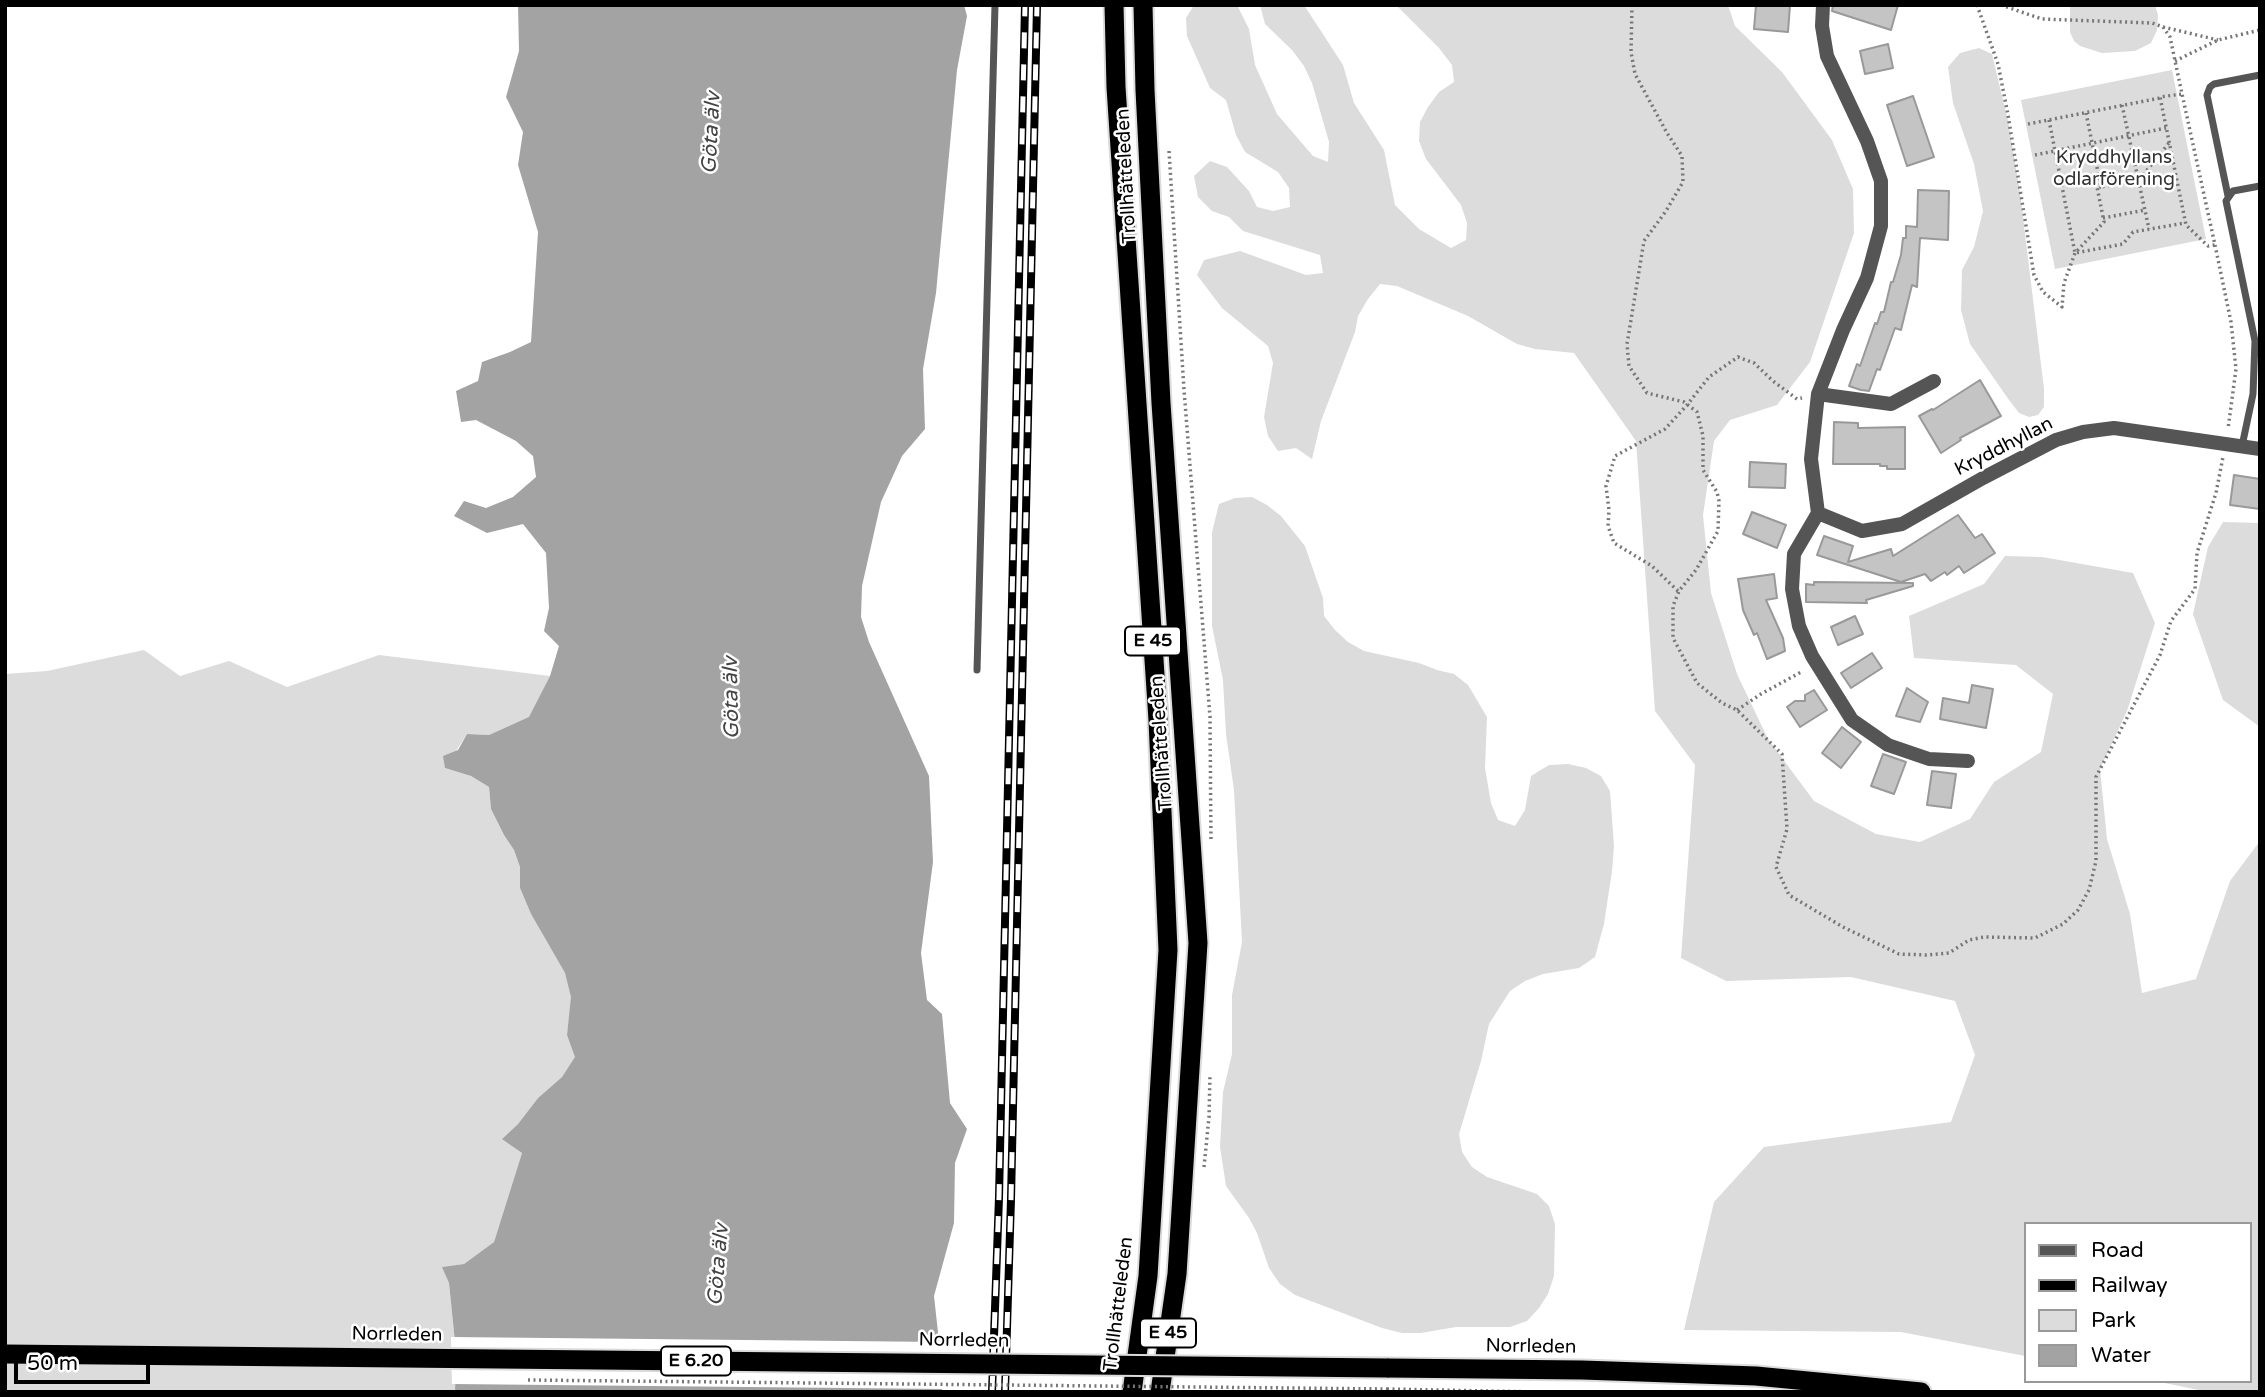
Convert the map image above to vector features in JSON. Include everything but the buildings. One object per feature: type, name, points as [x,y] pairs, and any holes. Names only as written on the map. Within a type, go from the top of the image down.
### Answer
[{"type":"highway","name":"Trollhätteleden","points":[[1114,5],[1116,87],[1158,720],[1168,950],[1148,1276],[1132,1392]]},
{"type":"highway","name":"Trollhätteleden","points":[[1143,5],[1161,404],[1198,943],[1177,1274],[1160,1392]]},
{"type":"highway","name":"Norrleden","points":[[5,1353],[1582,1370],[1756,1376],[1921,1392]]},
{"type":"street","points":[[1823,5],[1822,26],[1827,56],[1867,141],[1881,181],[1881,226],[1867,278],[1818,394],[1811,459],[1818,513],[1794,554],[1791,590],[1799,626],[1817,664],[1852,720],[1888,745],[1929,760],[1968,761]]},
{"type":"street","points":[[1818,394],[1891,404],[1934,380]]},
{"type":"street","name":"Kryddhyllan","points":[[1818,513],[1862,531],[1902,524],[2056,440],[2083,432],[2114,428],[2260,449]]},
{"type":"lane","points":[[977,670],[995,5]]},
{"type":"lane","points":[[2228,196],[2207,95],[2214,84],[2260,75]]},
{"type":"lane","points":[[2242,446],[2253,394],[2255,341],[2225,201],[2233,191],[2260,186]]},
{"type":"path","points":[[1632,5],[1635,74],[1682,156],[1683,182],[1644,241],[1627,344],[1629,366],[1647,393],[1684,402],[1697,412],[1703,436],[1703,470],[1717,492],[1719,501],[1718,531],[1696,569],[1679,591],[1674,606],[1674,638],[1697,683],[1715,699],[1737,710],[1782,754],[1787,829],[1776,867],[1789,895],[1843,927],[1899,954],[1949,953],[1969,940],[1984,937],[2035,938],[2063,924],[2078,910],[2089,890],[2096,861],[2096,777],[2160,655],[2171,621],[2195,589],[2197,553],[2216,493],[2236,369],[2231,322],[2215,245],[2170,37],[2163,27]]},
{"type":"path","points":[[1977,5],[1998,64],[2034,275],[2043,292],[2062,307],[2064,282],[2075,253],[2104,222],[2097,187],[2139,180],[2169,143]]},
{"type":"path","points":[[2001,5],[2042,19],[2152,23],[2218,40]]},
{"type":"path","points":[[2175,61],[2218,40],[2260,30]]},
{"type":"path","points":[[2028,124],[2182,94]]},
{"type":"path","points":[[2160,97],[2185,223],[2208,246],[2215,245]]},
{"type":"path","points":[[2123,105],[2150,229]]},
{"type":"path","points":[[2086,113],[2101,187]]},
{"type":"path","points":[[2049,120],[2075,253]]},
{"type":"path","points":[[2035,155],[2166,128]]},
{"type":"path","points":[[2103,218],[2145,210]]},
{"type":"path","points":[[2075,253],[2123,244],[2133,232],[2185,223]]},
{"type":"path","points":[[1679,591],[1652,566],[1614,543],[1608,526],[1606,486],[1615,456],[1665,429],[1709,377],[1738,357],[1754,363],[1773,382],[1797,399],[1818,394]]},
{"type":"path","points":[[1737,710],[1817,664]]},
{"type":"path","points":[[522,1380],[1541,1392]]},
{"type":"green space","points":[[1194,5],[1237,5],[1249,29],[1255,65],[1277,114],[1313,156],[1328,162],[1329,142],[1312,83],[1292,50],[1265,24],[1260,5],[1304,5],[1343,65],[1354,103],[1384,150],[1395,205],[1419,229],[1451,248],[1466,240],[1467,223],[1461,205],[1426,159],[1419,141],[1420,122],[1428,107],[1439,92],[1454,82],[1452,65],[1396,5],[1728,5],[1735,26],[1782,72],[1832,140],[1853,189],[1854,233],[1810,362],[1777,405],[1730,420],[1714,441],[1703,515],[1711,593],[1737,674],[1768,739],[1814,801],[1876,834],[1920,842],[1970,819],[1994,782],[2041,752],[2053,694],[2016,665],[1914,658],[1909,616],[1984,584],[2005,556],[2042,557],[2133,573],[2155,623],[2127,711],[2100,769],[2107,839],[2130,914],[2142,993],[2196,979],[2230,881],[2260,841],[2260,1390],[2208,1392],[2165,1383],[2251,1383],[2251,1222],[2024,1222],[2024,1356],[1901,1332],[1684,1330],[1714,1202],[1764,1147],[1951,1122],[1975,1055],[1955,1001],[1851,977],[1726,981],[1681,958],[1695,765],[1655,711],[1636,441],[1574,353],[1535,349],[1517,344],[1468,316],[1397,286],[1380,284],[1358,316],[1355,332],[1321,421],[1312,459],[1296,448],[1278,451],[1268,436],[1264,417],[1273,363],[1268,346],[1222,308],[1197,275],[1204,260],[1240,251],[1306,275],[1323,273],[1320,255],[1243,231],[1229,217],[1212,211],[1198,197],[1194,176],[1210,161],[1227,167],[1249,191],[1257,207],[1273,211],[1290,207],[1289,188],[1278,172],[1245,152],[1236,135],[1226,100],[1210,88],[1187,36],[1186,18]]},
{"type":"green space","points":[[2070,5],[2155,5],[2158,15],[2157,30],[2151,43],[2135,51],[2102,53],[2080,46],[2074,41],[2070,32]]},
{"type":"green space","points":[[1979,48],[1992,54],[2008,121],[2020,193],[2044,389],[2044,407],[2038,415],[2029,417],[2019,413],[1970,344],[1961,310],[1962,270],[1974,247],[1983,211],[1974,164],[1953,103],[1948,67],[1960,53]]},
{"type":"green space","name":"Kryddhyllans odlarförening","points":[[2172,70],[2206,239],[2055,269],[2021,100]]},
{"type":"green space","points":[[1252,497],[1281,516],[1305,546],[1323,598],[1324,616],[1348,642],[1364,651],[1454,674],[1468,685],[1487,717],[1485,768],[1491,803],[1498,820],[1515,826],[1525,810],[1531,776],[1549,765],[1568,764],[1586,768],[1601,776],[1610,791],[1614,846],[1612,871],[1604,924],[1595,957],[1579,968],[1543,974],[1510,991],[1489,1024],[1459,1134],[1462,1152],[1472,1167],[1487,1177],[1537,1194],[1549,1206],[1555,1224],[1554,1276],[1548,1294],[1527,1321],[1510,1327],[1456,1327],[1402,1333],[1295,1295],[1280,1284],[1269,1268],[1257,1233],[1226,1186],[1220,1147],[1223,1092],[1232,1054],[1232,995],[1242,942],[1234,790],[1226,734],[1223,680],[1212,626],[1212,532],[1219,504],[1235,498]]},
{"type":"green space","points":[[2223,522],[2260,523],[2260,727],[2223,700],[2193,614],[2208,547]]},
{"type":"green space","points":[[144,650],[180,676],[229,661],[287,687],[379,655],[550,676],[530,717],[489,735],[467,734],[445,768],[471,776],[489,787],[491,809],[514,850],[520,867],[520,888],[531,914],[565,973],[572,997],[567,1035],[576,1057],[562,1077],[538,1098],[503,1138],[522,1153],[494,1242],[464,1264],[443,1267],[449,1283],[456,1352],[455,1392],[5,1392],[5,674],[47,671]]},
{"type":"water","name":"Göta älv","points":[[518,5],[964,5],[967,16],[957,70],[936,293],[923,369],[925,429],[902,456],[881,502],[862,586],[861,617],[869,642],[929,776],[933,862],[921,953],[927,1000],[942,1014],[950,1103],[967,1129],[955,1163],[954,1223],[934,1296],[943,1378],[942,1392],[455,1392],[456,1352],[449,1283],[442,1267],[464,1264],[494,1242],[522,1153],[502,1139],[518,1124],[538,1098],[562,1077],[575,1057],[567,1035],[571,997],[565,973],[531,914],[520,888],[520,867],[514,850],[491,809],[489,787],[471,776],[445,768],[443,756],[458,750],[467,734],[489,735],[529,717],[550,676],[559,646],[544,631],[549,608],[546,553],[523,524],[487,533],[454,516],[464,501],[486,508],[513,497],[536,477],[533,456],[516,441],[476,420],[461,422],[456,391],[478,381],[482,362],[531,342],[538,232],[518,165],[523,132],[506,97],[519,51]]},
{"type":"pier","points":[[451,1337],[942,1342],[946,1389],[452,1384]]},
{"type":"railway","points":[[992,1392],[999,1197],[1025,5]]},
{"type":"railway","points":[[1005,1392],[1037,5]]}]
